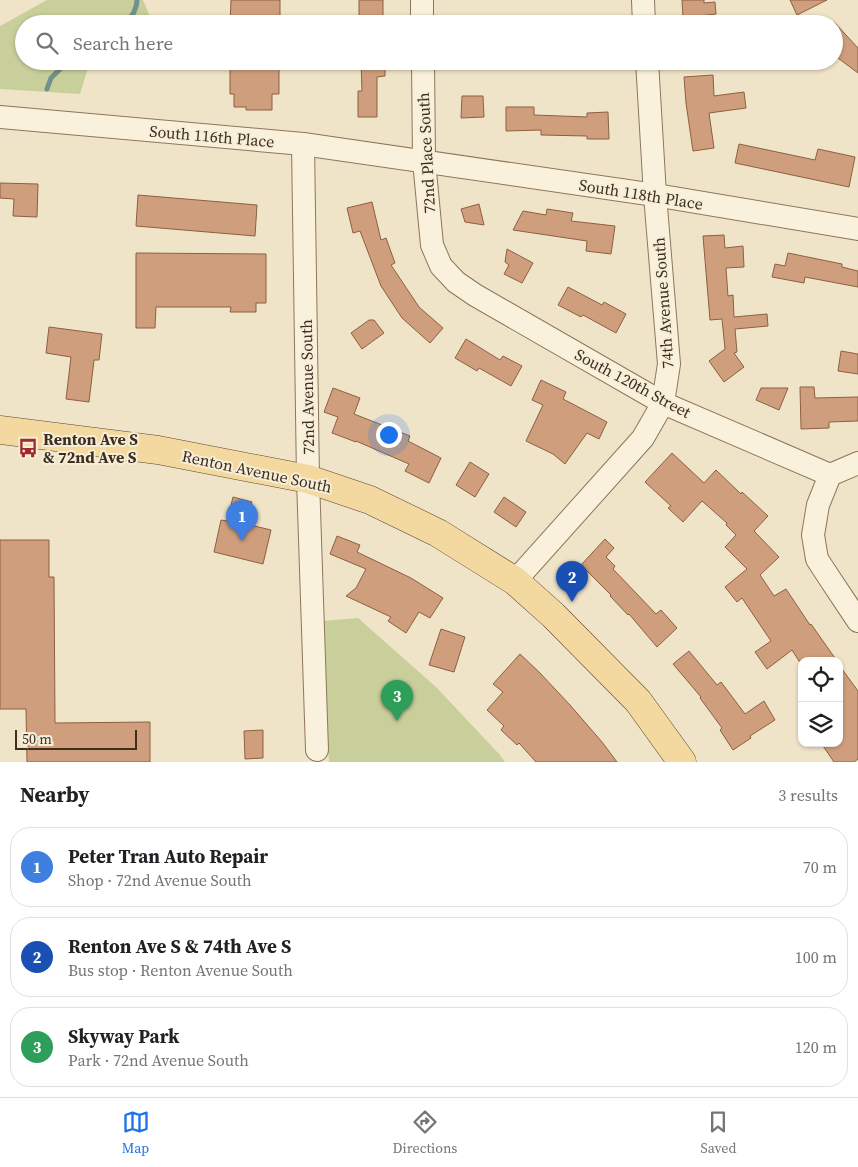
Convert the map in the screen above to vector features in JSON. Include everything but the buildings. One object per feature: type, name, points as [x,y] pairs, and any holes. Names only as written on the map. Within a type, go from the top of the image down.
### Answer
[{"type":"main road","name":"Renton Avenue South","points":[[0,430],[158,450],[308,480],[370,500],[438,533],[515,581],[553,615],[638,701],[682,762]]},
{"type":"street","points":[[422,0],[422,15]]},
{"type":"street","points":[[643,0],[644,15]]},
{"type":"street","name":"72nd Place South","points":[[423,70],[424,161],[432,245]]},
{"type":"street","name":"74th Avenue South","points":[[515,581],[643,438],[663,403],[669,364],[655,195],[648,70]]},
{"type":"street","name":"South 116th Place","points":[[0,117],[303,144],[424,161]]},
{"type":"street","name":"72nd Avenue South","points":[[303,144],[308,480],[317,750]]},
{"type":"street","name":"South 118th Place","points":[[424,161],[655,195],[858,229]]},
{"type":"street","name":"South 120th Street","points":[[432,245],[442,266],[456,282],[475,295],[663,403],[830,475]]},
{"type":"street","points":[[858,462],[830,475],[818,505],[813,535],[818,559],[858,621]]},
{"type":"green space","points":[[47,0],[143,0],[149,15],[20,15]]},
{"type":"green space","points":[[15,18],[15,70],[87,70],[80,94],[0,89],[0,26]]},
{"type":"green space","points":[[358,618],[436,687],[505,762],[329,762],[322,621]]},
{"type":"waterway","points":[[133,15],[137,0]]},
{"type":"waterway","points":[[47,89],[51,78],[59,70]]},
{"type":"place","name":"Renton Ave S & 72nd Ave S","points":[[28,448]]},
{"type":"place","name":"Peter Tran Auto Repair","points":[[242,541]]},
{"type":"place","name":"Renton Ave S & 74th Ave S","points":[[572,602]]},
{"type":"place","name":"Skyway Park","points":[[397,721]]}]
